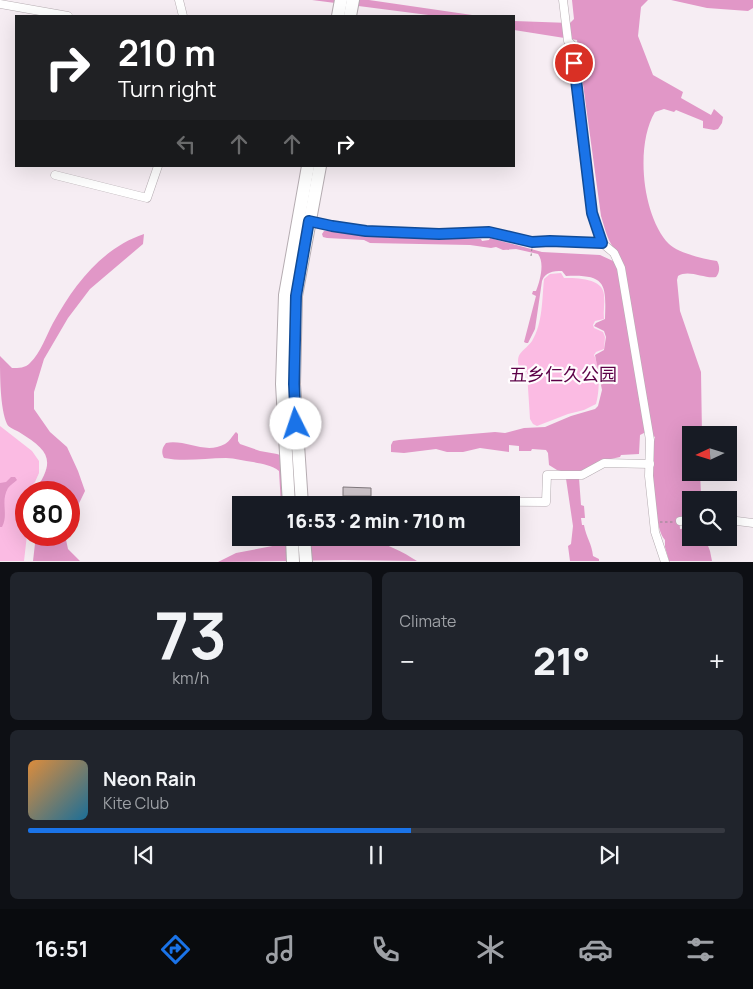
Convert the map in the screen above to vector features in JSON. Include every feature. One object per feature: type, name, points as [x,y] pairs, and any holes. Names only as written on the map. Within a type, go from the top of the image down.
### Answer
[{"type":"highway","points":[[338,15],[341,0]]},
{"type":"highway","points":[[350,15],[353,0]]},
{"type":"highway","points":[[289,496],[282,384],[285,295],[308,167]]},
{"type":"highway","points":[[289,496],[296,296],[320,167]]},
{"type":"highway","points":[[292,546],[293,562]]},
{"type":"highway","points":[[305,546],[306,562]]},
{"type":"street","points":[[178,0],[183,15]]},
{"type":"street","points":[[563,0],[568,41],[572,45],[592,213],[602,243],[614,253],[620,268],[650,440],[650,476],[655,532],[665,562]]},
{"type":"street","points":[[0,4],[62,15]]},
{"type":"street","points":[[55,175],[147,198],[158,167]]},
{"type":"street","points":[[309,221],[366,231],[439,234],[489,232],[532,242],[602,243]]},
{"type":"street","points":[[520,502],[546,502],[547,475],[582,475],[604,464],[650,464]]},
{"type":"street","points":[[737,521],[753,523]]},
{"type":"path","points":[[654,522],[680,521]]},
{"type":"green space","name":"五乡仁久公园","points":[[561,273],[564,278],[588,280],[603,289],[604,319],[595,321],[593,325],[594,328],[603,332],[605,337],[604,349],[596,352],[594,355],[599,386],[597,399],[596,404],[584,410],[537,426],[530,419],[527,372],[519,367],[518,358],[536,334],[544,279],[550,274]]},
{"type":"green space","points":[[0,426],[32,451],[39,461],[39,473],[35,481],[15,481],[15,546],[26,546],[24,561],[0,561]]},
{"type":"shaded area","points":[[312,0],[369,0],[472,15],[428,15]]},
{"type":"shaded area","points":[[572,0],[648,0],[641,7],[638,36],[653,75],[683,92],[681,98],[711,115],[714,109],[723,117],[718,129],[714,130],[703,128],[703,121],[676,110],[674,112],[664,109],[655,112],[645,143],[644,161],[647,199],[660,232],[669,244],[678,250],[717,261],[719,267],[716,277],[687,273],[678,276],[677,280],[680,311],[701,372],[702,426],[682,426],[682,481],[700,481],[701,491],[682,491],[682,517],[679,517],[680,529],[682,529],[682,546],[708,546],[712,561],[669,561],[655,507],[653,458],[655,437],[646,432],[640,435],[639,454],[621,455],[620,457],[597,462],[595,466],[580,471],[581,505],[584,506],[585,518],[581,518],[582,525],[584,525],[593,556],[599,559],[599,561],[570,561],[568,546],[571,544],[573,526],[565,472],[549,465],[546,450],[532,449],[531,451],[519,451],[519,446],[509,445],[509,452],[480,448],[463,452],[447,452],[436,449],[404,453],[391,452],[393,441],[495,432],[505,433],[524,428],[545,427],[571,416],[595,409],[598,406],[602,390],[595,355],[604,350],[606,337],[604,331],[594,326],[605,319],[604,290],[597,280],[590,277],[566,276],[562,271],[547,274],[542,281],[535,329],[528,343],[526,343],[524,342],[536,296],[532,294],[533,291],[536,291],[541,272],[541,262],[538,254],[516,249],[503,250],[496,247],[470,245],[370,243],[364,240],[327,238],[323,237],[322,234],[324,231],[339,231],[349,234],[385,236],[389,238],[440,237],[445,239],[481,239],[482,241],[489,240],[490,238],[542,252],[600,255],[624,266],[609,241],[601,216],[577,40],[515,30],[515,21],[570,23],[574,19]]},
{"type":"shaded area","points":[[671,0],[753,0],[753,8],[748,11],[707,8]]},
{"type":"shaded area","points":[[144,234],[143,244],[90,289],[68,318],[44,359],[34,392],[34,409],[50,432],[67,447],[78,471],[85,491],[80,501],[80,481],[41,481],[47,464],[43,451],[38,445],[7,424],[0,382],[0,356],[12,368],[28,365],[34,359],[61,309],[80,282],[102,258],[129,240]]},
{"type":"shaded area","points":[[236,432],[240,444],[283,456],[285,496],[280,496],[279,471],[270,466],[229,458],[180,460],[164,458],[162,450],[166,443],[173,442],[210,448],[227,443]]},
{"type":"shaded area","points":[[11,477],[15,477],[17,480],[9,487],[6,493],[4,503],[5,517],[2,527],[0,527],[0,483],[6,482]]},
{"type":"shaded area","points":[[35,546],[67,546],[80,561],[33,561]]},
{"type":"shaded area","points":[[273,546],[388,546],[417,561],[218,562],[236,553]]},
{"type":"building","points":[[343,487],[371,488],[371,496],[343,496]]},
{"type":"route","points":[[296,424],[294,384],[296,296],[309,221],[366,231],[439,234],[489,232],[532,242],[602,243],[592,213],[574,63]]}]
